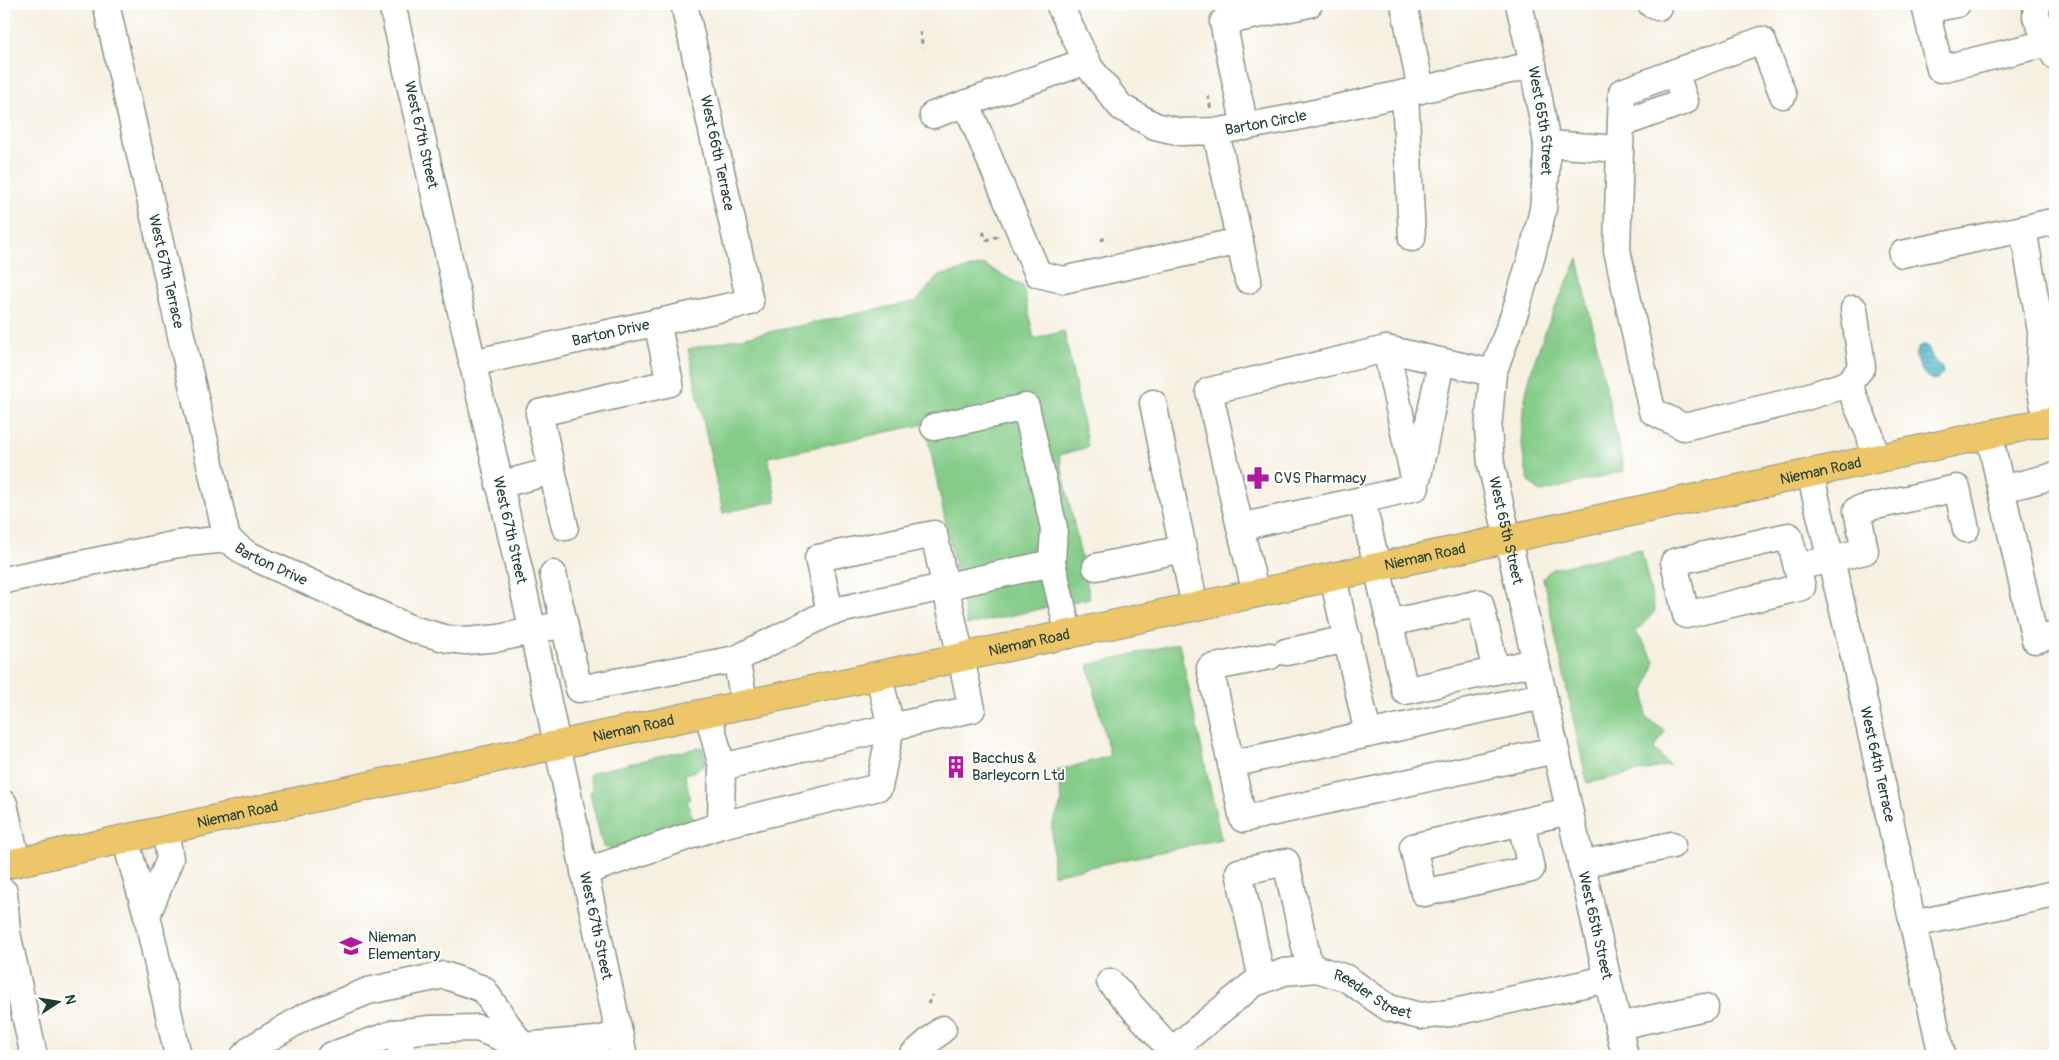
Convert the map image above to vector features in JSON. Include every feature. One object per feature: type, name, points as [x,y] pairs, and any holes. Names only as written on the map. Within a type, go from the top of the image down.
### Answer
[{"type":"main road","name":"Nieman Road","points":[[10,864],[2051,421]]},
{"type":"street","name":"West 67th Terrace","points":[[106,4],[227,539]]},
{"type":"street","name":"West 67th Street","points":[[392,4],[500,485],[622,1046]]},
{"type":"street","name":"West 66th Terrace","points":[[684,4],[750,302]]},
{"type":"street","name":"Barton Circle","points":[[1059,4],[1087,61],[1120,108],[1155,126],[1181,132],[1216,132],[1245,127],[1533,65]]},
{"type":"street","points":[[1245,127],[1223,22],[1309,4]]},
{"type":"street","points":[[1404,4],[1413,91],[1412,238]]},
{"type":"street","name":"West 65th Street","points":[[1520,4],[1547,144],[1543,209],[1516,310],[1493,373],[1488,429],[1491,464],[1625,1056]]},
{"type":"street","points":[[1957,4],[1926,10],[1940,69],[2052,50],[2036,17],[2037,4]]},
{"type":"street","points":[[1784,95],[1762,40],[1622,92],[1617,250],[1652,411],[1684,427],[1786,403],[1848,384],[1862,367],[1854,309]]},
{"type":"street","points":[[934,114],[1087,61]]},
{"type":"street","points":[[966,103],[1038,274],[1063,280],[1240,241]]},
{"type":"street","points":[[1216,132],[1248,280]]},
{"type":"street","points":[[1547,144],[1620,136]]},
{"type":"street","points":[[1902,254],[2055,221]]},
{"type":"street","points":[[2022,229],[2041,331],[2039,381],[2051,421]]},
{"type":"street","name":"Barton Drive","points":[[472,363],[750,302]]},
{"type":"street","points":[[565,527],[539,413],[670,383],[657,322]]},
{"type":"street","points":[[2041,331],[2055,362]]},
{"type":"street","points":[[1256,594],[1209,391],[1386,349],[1493,373]]},
{"type":"street","points":[[1386,349],[1416,487]]},
{"type":"street","points":[[1416,487],[1441,362]]},
{"type":"street","points":[[1848,384],[1870,435],[1875,459]]},
{"type":"street","points":[[1153,403],[1195,607]]},
{"type":"street","points":[[934,427],[1026,407],[1054,528],[1052,562],[1069,635]]},
{"type":"street","points":[[1989,434],[2035,640],[2055,635]]},
{"type":"street","points":[[500,485],[552,471]]},
{"type":"street","name":"West 64th Terrace","points":[[1810,474],[1831,558],[1942,1056]]},
{"type":"street","points":[[2002,489],[2054,476]]},
{"type":"street","points":[[1240,527],[1416,487]]},
{"type":"street","points":[[1797,567],[1865,551],[1856,510],[1957,488],[1966,529]]},
{"type":"street","points":[[1362,500],[1405,691],[1535,662]]},
{"type":"street","points":[[722,767],[972,709],[934,534],[818,558],[830,612]]},
{"type":"street","points":[[1789,536],[1797,567],[1802,587],[1686,615],[1674,562],[1789,536]]},
{"type":"street","name":"Barton Drive","points":[[4,580],[178,544],[227,539],[247,554],[412,628],[448,640],[466,641],[499,638],[564,624]]},
{"type":"street","points":[[1096,567],[1183,549]]},
{"type":"street","points":[[553,574],[579,689],[736,658],[830,612],[1052,562]]},
{"type":"street","points":[[1333,577],[1368,734]]},
{"type":"street","points":[[1389,623],[1480,603],[1496,671]]},
{"type":"street","points":[[1348,639],[1210,668],[1243,819],[1555,750]]},
{"type":"street","points":[[736,658],[745,705]]},
{"type":"street","points":[[584,872],[720,824],[879,787],[891,727],[879,676]]},
{"type":"street","points":[[1231,764],[1543,696]]},
{"type":"street","points":[[708,713],[722,767],[720,824]]},
{"type":"street","points":[[4,804],[10,864]]},
{"type":"street","points":[[1521,822],[1569,811]]},
{"type":"street","points":[[147,915],[170,859],[165,830]]},
{"type":"street","points":[[125,839],[147,915],[178,1056]]},
{"type":"street","points":[[1581,864],[1672,845]]},
{"type":"street","points":[[1262,980],[1239,872],[1286,862],[1310,970]]},
{"type":"street","points":[[4,892],[7,933],[34,1056]]},
{"type":"street","points":[[1913,924],[2055,894]]},
{"type":"street","name":"Reeder Street","points":[[1168,1053],[1209,1022],[1253,984],[1284,972],[1317,969],[1346,978],[1389,1008],[1420,1016],[1450,1013],[1607,978]]},
{"type":"street","points":[[244,1056],[252,1048],[304,1017],[368,990],[444,975],[483,988],[522,1046]]},
{"type":"street","points":[[1110,982],[1168,1053]]},
{"type":"street","points":[[1618,1026],[1705,1007]]},
{"type":"street","points":[[330,1056],[400,1045],[430,1029],[478,1028],[522,1046],[596,1040],[622,1046]]},
{"type":"street","points":[[912,1056],[943,1029]]},
{"type":"path","points":[[920,32],[923,48]]},
{"type":"path","points":[[1101,240],[1108,237]]},
{"type":"path","points":[[928,1004],[932,995]]},
{"type":"green space","points":[[1578,259],[1624,471],[1541,492],[1530,482],[1526,470],[1522,435],[1523,409],[1528,383],[1545,331]]},
{"type":"green space","points":[[984,265],[1023,286],[1034,339],[1064,331],[1088,447],[1059,455],[1090,598],[967,625],[925,424],[768,457],[776,501],[723,513],[688,349],[917,301],[938,276]]},
{"type":"green space","points":[[1641,549],[1655,611],[1636,632],[1655,661],[1645,692],[1646,718],[1665,731],[1654,749],[1670,765],[1587,783],[1543,578],[1552,569]]},
{"type":"green space","points":[[1179,643],[1221,839],[1053,875],[1052,825],[1062,802],[1056,771],[1110,756],[1088,665]]},
{"type":"green space","points":[[702,747],[706,761],[704,766],[696,769],[696,771],[685,774],[690,799],[687,800],[693,821],[610,850],[610,848],[603,847],[590,794],[592,787],[589,775],[593,772]]},
{"type":"water","points":[[1924,345],[1928,347],[1933,359],[1942,367],[1943,374],[1938,379],[1932,380],[1928,378],[1919,365],[1915,354],[1918,348]]},
{"type":"place","name":"CVS Pharmacy","points":[[1258,478]]},
{"type":"place","name":"Bacchus & Barleycorn Ltd","points":[[956,767]]},
{"type":"place","name":"Nieman Elementary","points":[[351,946]]}]
